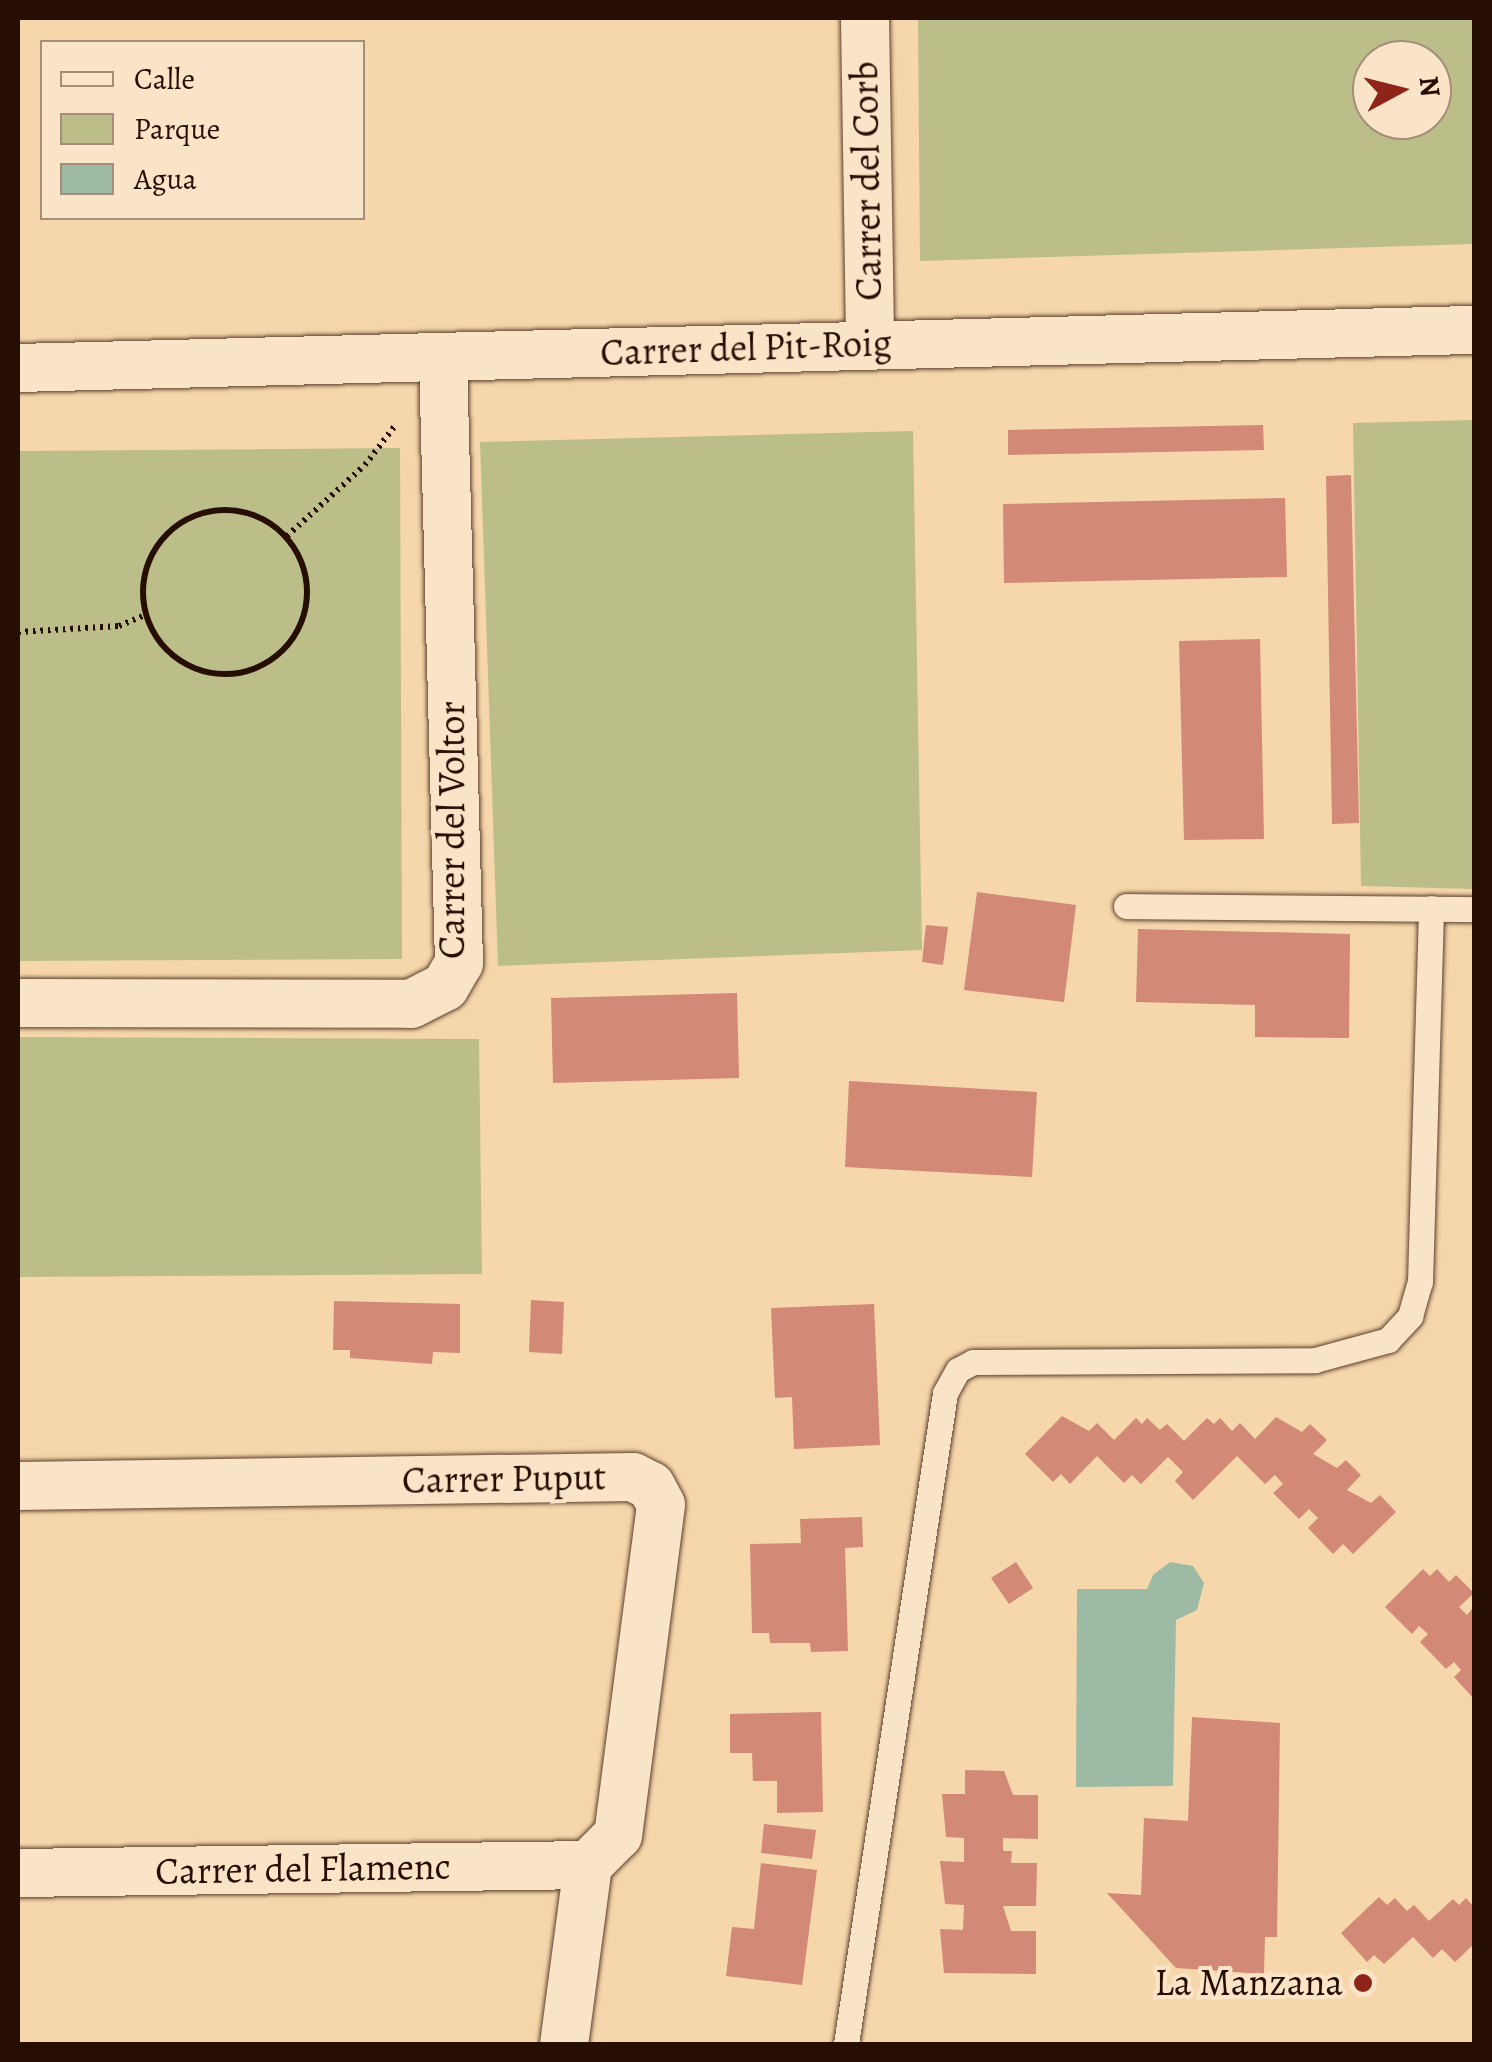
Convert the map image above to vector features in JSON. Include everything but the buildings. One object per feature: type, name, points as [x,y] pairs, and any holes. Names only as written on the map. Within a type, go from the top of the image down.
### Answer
[{"type":"street","name":"Carrer del Corb","points":[[864,18],[870,344]]},
{"type":"street","name":"Carrer del Pit-Roig","points":[[18,368],[1474,330]]},
{"type":"street","name":"Carrer del Voltor","points":[[18,1004],[411,1004],[446,987],[459,962],[443,359]]},
{"type":"street","name":"Carrer Puput","points":[[18,1486],[633,1477],[650,1486],[661,1505],[618,1836],[588,1864]]},
{"type":"street","name":"Carrer del Flamenc","points":[[18,1872],[588,1864]]},
{"type":"street","points":[[564,2044],[588,1864]]},
{"type":"lane","points":[[1126,906],[1474,909]]},
{"type":"lane","points":[[846,2044],[945,1392],[958,1370],[973,1362],[1315,1360],[1388,1340],[1410,1316],[1420,1282],[1431,908]]},
{"type":"path","points":[[287,536],[366,465],[443,359]]},
{"type":"path","points":[[214,509],[243,511],[287,536],[307,582],[307,607],[283,651],[260,667],[204,673],[157,640],[145,615],[142,586],[149,559],[187,518],[214,509]]},
{"type":"path","points":[[18,632],[119,626],[145,615]]},
{"type":"green space","points":[[918,18],[1474,18],[1474,244],[920,261]]},
{"type":"green space","points":[[1474,420],[1474,889],[1361,886],[1353,423]]},
{"type":"green space","points":[[913,431],[922,950],[498,966],[480,442]]},
{"type":"green space","points":[[400,448],[402,959],[18,961],[18,451]]},
{"type":"green space","points":[[18,1037],[479,1039],[482,1274],[18,1277]]},
{"type":"water","points":[[1170,1562],[1193,1566],[1204,1583],[1197,1610],[1176,1620],[1173,1786],[1076,1787],[1077,1589],[1147,1589],[1153,1575]]},
{"type":"place","name":"La Manzana","points":[[1363,1983]]}]
